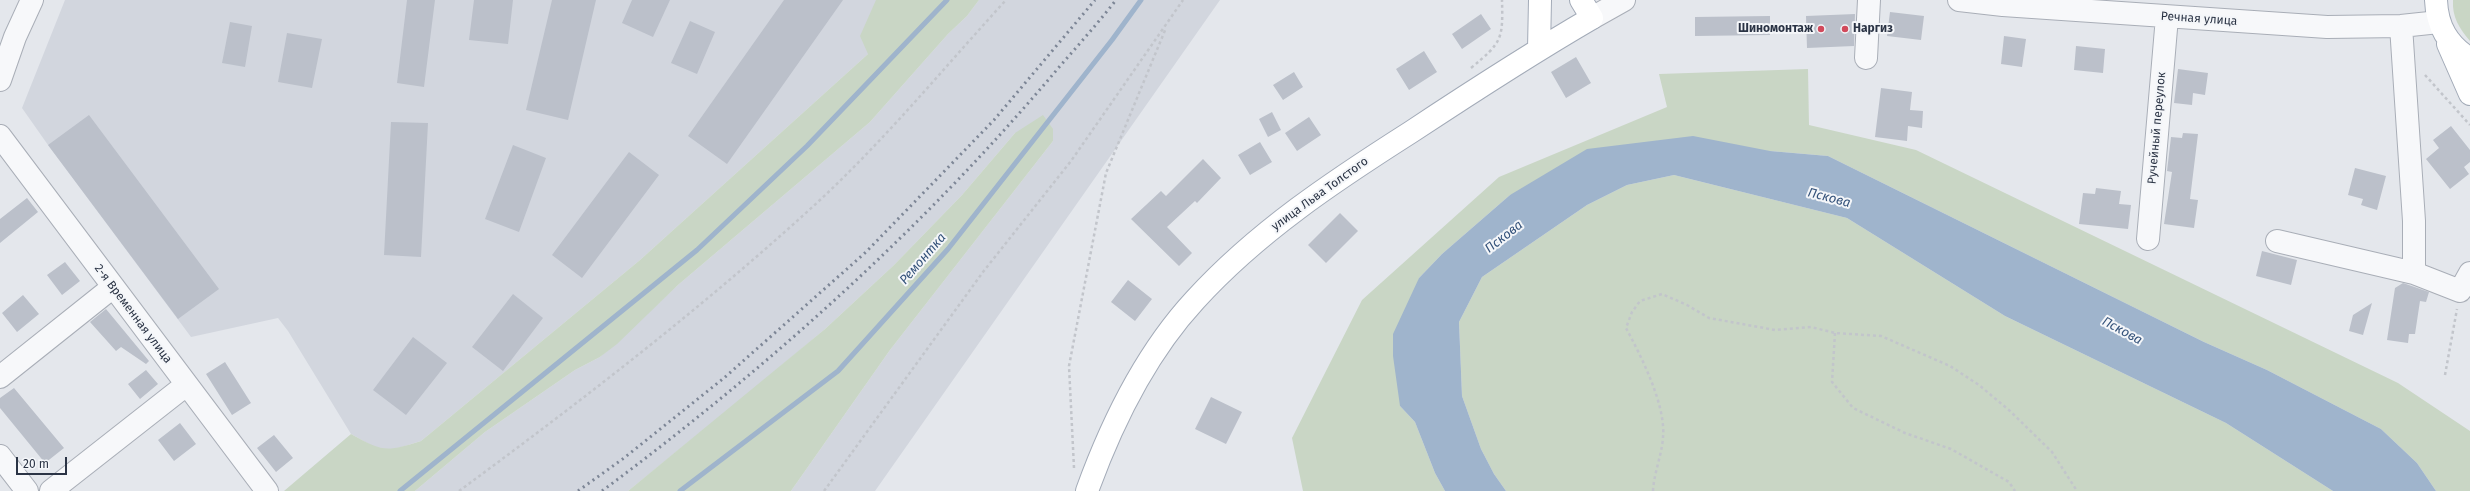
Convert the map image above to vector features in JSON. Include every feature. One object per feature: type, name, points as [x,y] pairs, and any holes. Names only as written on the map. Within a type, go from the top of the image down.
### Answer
[{"type":"main road","points":[[1539,49],[1540,0]]},
{"type":"main road","points":[[2436,0],[2443,30],[2470,94]]},
{"type":"main road","name":"улица Льва Толстого","points":[[1081,483],[1105,443],[1132,389],[1156,350],[1200,295],[1283,218],[1389,146],[1539,49],[1586,9]]},
{"type":"main road","points":[[2443,30],[2470,59]]},
{"type":"street","points":[[0,80],[15,37],[32,0]]},
{"type":"street","name":"улица Льва Толстого","points":[[1586,9],[1624,0]]},
{"type":"street","points":[[1866,58],[1869,0]]},
{"type":"street","name":"Речная улица","points":[[1959,0],[2167,17],[2327,27],[2401,26],[2443,30]]},
{"type":"street","name":"Ручейный переулок","points":[[2148,239],[2167,17]]},
{"type":"street","points":[[2401,26],[2414,221],[2414,273]]},
{"type":"street","name":"2-я Временная улица","points":[[0,136],[267,491]]},
{"type":"street","points":[[2277,241],[2414,273],[2465,282]]},
{"type":"street","points":[[0,377],[113,287]]},
{"type":"street","points":[[51,491],[186,385]]},
{"type":"street","points":[[0,456],[27,491]]},
{"type":"path","points":[[459,491],[621,369],[698,306],[809,210],[871,150],[1006,0]]},
{"type":"path","points":[[824,491],[983,272],[1071,161],[1168,24],[1183,0]]},
{"type":"path","points":[[1468,70],[1490,52],[1501,38],[1502,0]]},
{"type":"path","points":[[1081,483],[1069,366],[1106,173],[1168,24]]},
{"type":"path","points":[[2403,63],[2418,69],[2470,125]]},
{"type":"path","points":[[2445,375],[2465,282]]},
{"type":"path","points":[[1653,491],[1654,475],[1664,437],[1659,399],[1626,328],[1632,312],[1640,301],[1662,294],[1687,305],[1709,318],[1775,330],[1811,327],[1835,333],[1881,336],[1926,354],[1973,381],[2010,411],[2052,452],[2077,491]]},
{"type":"path","points":[[1835,333],[1832,382],[1853,408],[1905,433],[1950,449],[2009,482],[2015,491]]},
{"type":"shaded area","points":[[65,0],[913,0],[868,54],[640,260],[421,441],[392,450],[376,448],[351,434],[288,331],[278,318],[191,337],[48,145],[22,108]]},
{"type":"shaded area","points":[[979,0],[1220,0],[875,491],[791,491],[890,350],[1053,141],[1015,133],[962,195],[894,265],[825,329],[748,394],[628,491],[415,491],[485,432],[575,370],[600,357],[678,285],[870,122],[948,34],[967,16]]},
{"type":"green space","points":[[876,0],[979,0],[967,16],[948,34],[870,122],[678,285],[617,344],[600,357],[575,370],[485,432],[415,491],[284,491],[351,434],[378,447],[385,448],[400,447],[421,441],[640,260],[868,54],[860,36]]},
{"type":"green space","points":[[2453,0],[2470,0],[2470,41],[2457,22]]},
{"type":"green space","points":[[1808,69],[1809,125],[1916,150],[2398,383],[2470,431],[2470,491],[2436,491],[2417,463],[2381,429],[2267,370],[2204,342],[1828,156],[1770,151],[1510,195],[1442,254],[1419,278],[1400,406],[1415,422],[1435,473],[1445,491],[1303,491],[1292,438],[1362,300],[1499,177],[1667,107],[1659,74]]},
{"type":"green space","points":[[1043,115],[1053,129],[1053,141],[890,350],[791,491],[628,491],[825,329],[894,265],[962,195],[1015,133]]},
{"type":"green space","points":[[1674,175],[1847,218],[2005,316],[2226,423],[2333,491],[1506,491],[1494,474],[1481,449],[1462,396],[1459,322],[1482,277],[1587,205],[1627,185]]},
{"type":"water","name":"Пскова","points":[[1693,136],[1770,151],[1828,156],[2204,342],[2267,370],[2381,429],[2417,463],[2436,491],[2333,491],[2226,423],[2005,316],[1847,218],[1674,175],[1627,185],[1587,205],[1482,277],[1459,322],[1462,396],[1481,449],[1494,474],[1506,491],[1445,491],[1435,473],[1415,422],[1400,406],[1393,356],[1393,334],[1419,278],[1442,254],[1510,195],[1587,149]]},
{"type":"building","points":[[407,0],[435,0],[424,87],[397,83]]},
{"type":"building","points":[[474,0],[513,0],[508,44],[469,40]]},
{"type":"building","points":[[552,0],[596,0],[568,120],[526,110]]},
{"type":"building","points":[[632,0],[670,0],[653,37],[622,23]]},
{"type":"building","points":[[784,0],[843,0],[727,164],[688,136]]},
{"type":"building","points":[[1890,12],[1924,16],[1921,40],[1887,36]]},
{"type":"building","points":[[1481,14],[1491,29],[1462,49],[1452,34]]},
{"type":"building","points":[[1855,14],[1854,46],[1807,48],[1806,16]]},
{"type":"building","points":[[1770,16],[1770,35],[1695,36],[1695,17]]},
{"type":"building","points":[[690,21],[715,32],[697,74],[671,63]]},
{"type":"building","points":[[230,22],[252,26],[245,67],[222,63]]},
{"type":"building","points":[[287,33],[322,39],[312,88],[278,82]]},
{"type":"building","points":[[2004,36],[2026,39],[2022,67],[2001,64]]},
{"type":"building","points":[[2076,46],[2105,49],[2103,73],[2074,70]]},
{"type":"building","points":[[1424,51],[1437,72],[1409,90],[1396,69]]},
{"type":"building","points":[[1576,57],[1591,83],[1566,98],[1551,72]]},
{"type":"building","points":[[2178,69],[2208,73],[2205,95],[2193,93],[2192,105],[2174,103]]},
{"type":"building","points":[[1294,72],[1303,87],[1283,100],[1273,85]]},
{"type":"building","points":[[1881,88],[1912,92],[1910,110],[1923,111],[1922,128],[1908,126],[1907,141],[1875,137]]},
{"type":"building","points":[[1272,112],[1281,130],[1268,137],[1259,119]]},
{"type":"building","points":[[89,115],[219,289],[178,319],[48,145]]},
{"type":"building","points":[[1309,117],[1321,135],[1297,151],[1285,133]]},
{"type":"building","points":[[391,122],[428,123],[421,257],[384,255]]},
{"type":"building","points":[[2451,126],[2470,150],[2470,162],[2464,167],[2469,174],[2450,189],[2426,159],[2439,148],[2433,140]]},
{"type":"building","points":[[2183,133],[2198,134],[2190,199],[2198,200],[2194,228],[2164,224],[2172,172],[2167,171],[2171,137],[2182,138]]},
{"type":"building","points":[[1260,142],[1272,162],[1250,175],[1238,155]]},
{"type":"building","points":[[513,145],[546,158],[519,232],[485,219]]},
{"type":"building","points":[[629,152],[659,175],[582,278],[552,255]]},
{"type":"building","points":[[1203,159],[1221,178],[1197,203],[1195,201],[1167,227],[1192,253],[1179,266],[1131,219],[1161,191],[1166,196]]},
{"type":"building","points":[[2355,168],[2386,176],[2377,210],[2361,205],[2363,199],[2348,195]]},
{"type":"building","points":[[2096,188],[2121,191],[2119,204],[2131,205],[2128,229],[2079,224],[2083,193],[2095,194]]},
{"type":"building","points":[[27,198],[38,212],[0,243],[0,219]]},
{"type":"building","points":[[1340,213],[1358,231],[1326,263],[1308,245]]},
{"type":"building","points":[[2262,251],[2297,260],[2291,285],[2256,276]]},
{"type":"building","points":[[65,262],[80,281],[62,295],[47,275]]},
{"type":"building","points":[[1128,280],[1152,299],[1135,321],[1111,302]]},
{"type":"building","points":[[2403,283],[2429,292],[2426,302],[2420,301],[2415,334],[2409,334],[2408,343],[2387,340],[2395,288]]},
{"type":"building","points":[[513,294],[543,318],[503,371],[472,347]]},
{"type":"building","points":[[23,295],[39,314],[17,332],[2,313]]},
{"type":"building","points":[[2372,303],[2363,335],[2349,331],[2353,315]]},
{"type":"building","points":[[106,309],[149,361],[146,364],[121,347],[116,351],[90,322]]},
{"type":"building","points":[[413,337],[447,363],[406,415],[373,390]]},
{"type":"building","points":[[225,362],[251,403],[232,415],[206,374]]},
{"type":"building","points":[[146,370],[158,384],[140,399],[128,384]]},
{"type":"building","points":[[14,388],[64,448],[45,463],[0,408],[0,398]]},
{"type":"building","points":[[1211,397],[1242,412],[1226,444],[1195,429]]},
{"type":"building","points":[[180,423],[196,444],[174,461],[158,440]]},
{"type":"building","points":[[274,435],[293,458],[276,472],[257,448]]},
{"type":"waterway","points":[[400,491],[697,250],[807,146],[947,0]]},
{"type":"waterway","name":"Ремонтка","points":[[680,491],[838,371],[948,249],[1112,40],[1141,0]]},
{"type":"railway","points":[[578,491],[624,458],[724,378],[866,252],[994,120],[1095,0]]},
{"type":"railway","points":[[602,491],[663,445],[722,397],[837,298],[893,246],[999,136],[1116,0]]},
{"type":"place","name":"Шиномонтаж","points":[[1821,29]]},
{"type":"place","name":"Наргиз","points":[[1845,29]]}]
